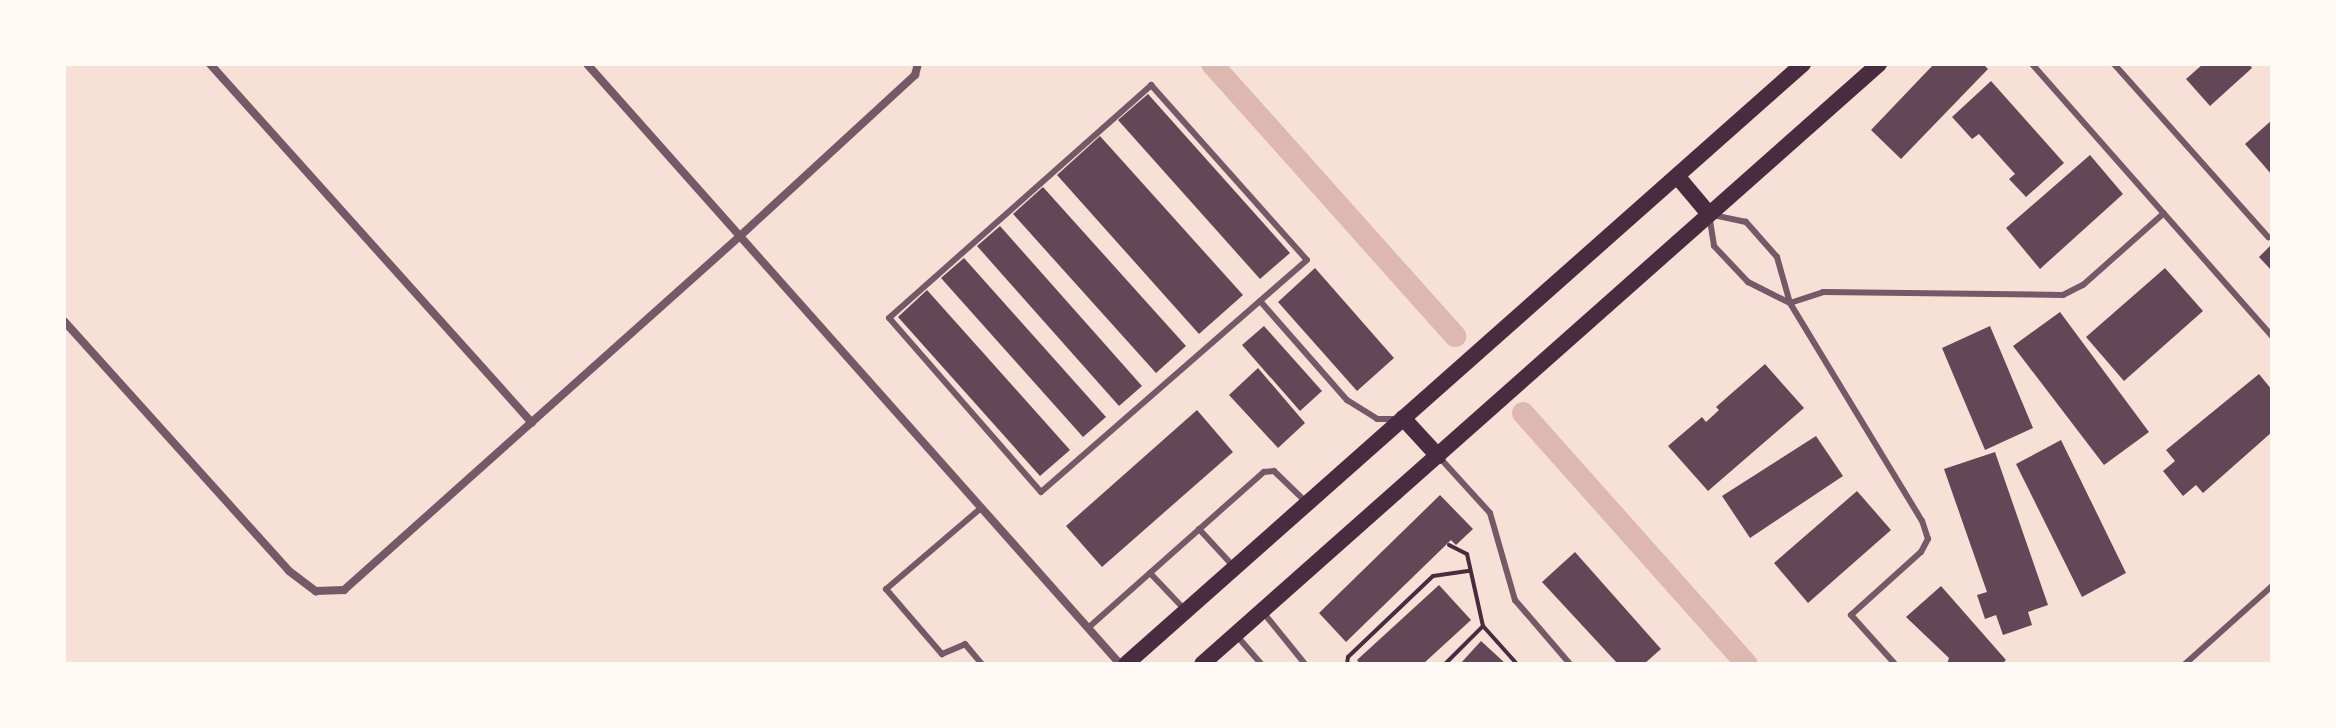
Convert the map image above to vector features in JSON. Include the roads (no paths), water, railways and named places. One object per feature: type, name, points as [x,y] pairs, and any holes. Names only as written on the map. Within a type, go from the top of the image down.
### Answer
[{"type":"main road","points":[[1126,664],[1803,64]]},
{"type":"main road","points":[[1202,664],[1879,64]]},
{"type":"main road","points":[[1677,176],[1709,214]]},
{"type":"main road","points":[[1403,418],[1438,456]]},
{"type":"street","points":[[210,64],[532,423]]},
{"type":"street","points":[[587,64],[1120,664]]},
{"type":"street","points":[[65,326],[289,571],[316,591],[344,590],[375,567],[740,236],[915,75],[918,64]]},
{"type":"lane","points":[[2032,64],[2272,336]]},
{"type":"lane","points":[[2114,64],[2268,237]]},
{"type":"lane","points":[[1151,85],[1307,260],[1260,301],[1041,492],[889,318],[1151,85]]},
{"type":"lane","points":[[1895,664],[1851,615],[1921,552],[1928,539],[1790,303],[1777,257],[1746,222],[1709,214],[1714,246],[1748,282],[1790,303],[1823,292],[2063,295],[2083,285],[2164,213]]},
{"type":"lane","points":[[1260,301],[1347,400],[1377,419],[1403,418]]},
{"type":"lane","points":[[1438,456],[1490,513],[1515,600],[1570,664]]},
{"type":"lane","points":[[1088,628],[1264,472],[1274,471],[1308,503]]},
{"type":"lane","points":[[978,663],[965,644],[942,654],[886,589],[981,508]]},
{"type":"lane","points":[[1199,529],[1235,568]]},
{"type":"lane","points":[[1150,573],[1186,611]]},
{"type":"lane","points":[[2185,664],[2272,586]]},
{"type":"lane","points":[[1262,611],[1305,664]]},
{"type":"lane","points":[[1236,634],[1261,664]]},
{"type":"waterway","points":[[1212,64],[1455,336]]},
{"type":"waterway","points":[[1523,413],[1747,664]]}]
